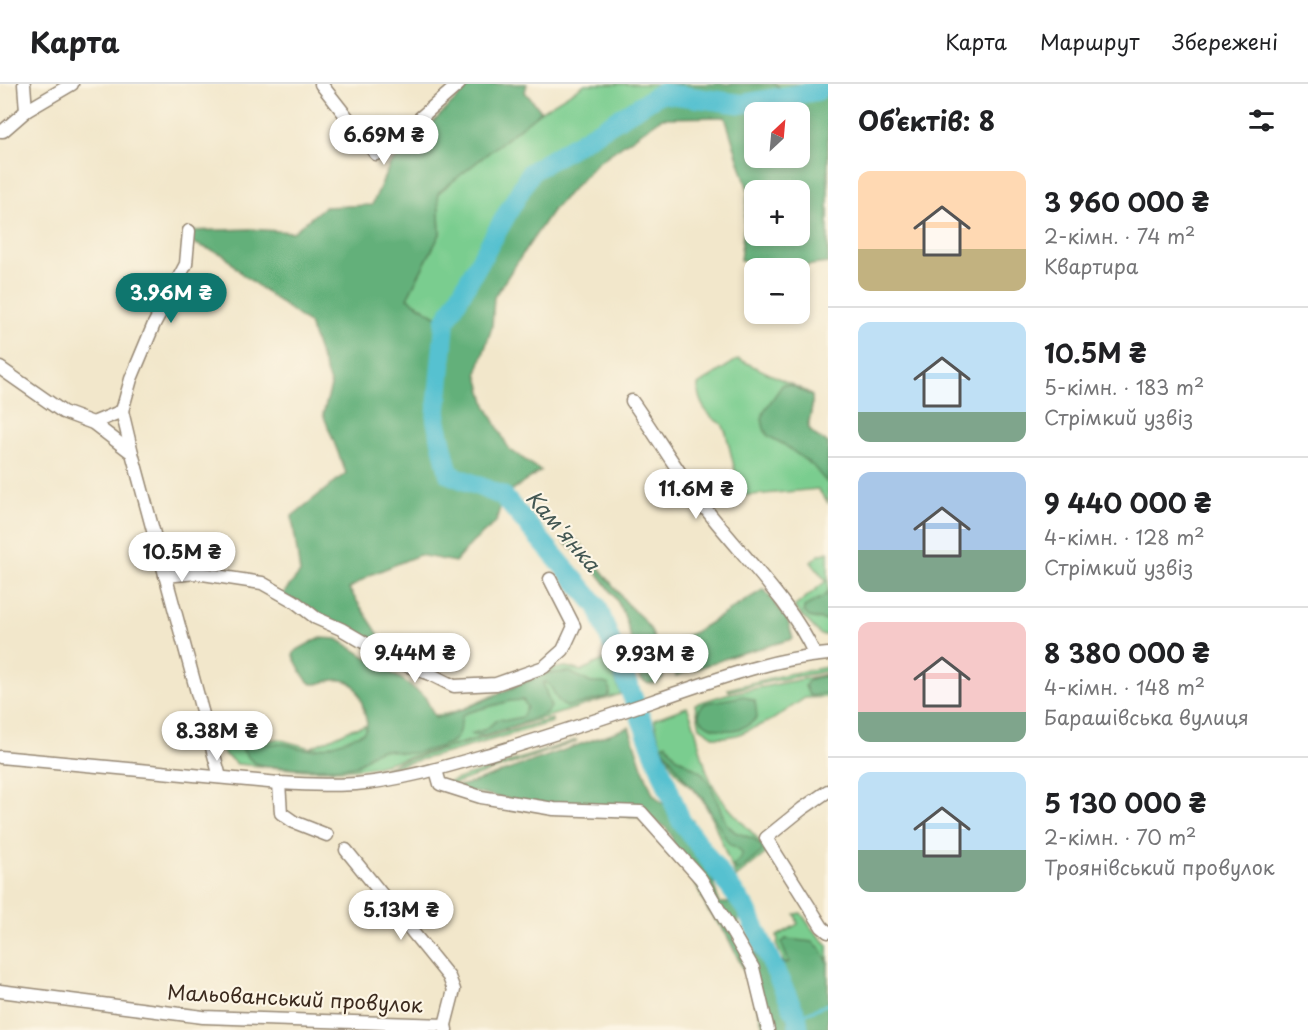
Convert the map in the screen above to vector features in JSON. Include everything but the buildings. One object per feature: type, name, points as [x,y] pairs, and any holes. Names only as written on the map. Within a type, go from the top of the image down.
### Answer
[{"type":"street","points":[[24,84],[26,111]]},
{"type":"street","points":[[1,134],[26,111],[72,84]]},
{"type":"street","points":[[321,84],[376,154],[402,139],[420,118],[459,84]]},
{"type":"street","points":[[189,231],[186,264],[154,324],[131,379],[122,411],[219,777]]},
{"type":"street","points":[[0,368],[63,412],[93,423],[132,453]]},
{"type":"street","points":[[0,758],[279,783],[325,785],[390,780],[436,770],[578,727],[741,672],[822,655],[808,639],[792,614],[701,504],[632,401]]},
{"type":"street","points":[[93,423],[122,411]]},
{"type":"street","points":[[165,576],[196,573],[262,583],[294,601],[316,618],[341,629],[396,661],[454,686],[496,684],[544,667],[563,650],[574,626],[550,579]]},
{"type":"street","points":[[436,770],[440,784],[480,797],[554,810],[641,812],[701,879],[753,968],[768,1030]]},
{"type":"street","points":[[279,783],[281,813],[294,822],[327,836]]},
{"type":"street","points":[[828,791],[766,838],[822,927],[828,932]]},
{"type":"street","points":[[346,850],[449,977],[454,990],[446,1028]]},
{"type":"street","name":"Мальованський провулок","points":[[0,991],[203,1017],[446,1028]]},
{"type":"green space","points":[[472,84],[527,84],[525,92],[541,111],[438,193],[440,234],[407,298],[445,322],[531,172],[661,93],[665,84],[775,84],[789,96],[817,91],[821,84],[828,84],[828,263],[810,265],[810,258],[744,258],[744,261],[740,260],[744,225],[744,246],[810,246],[810,180],[745,180],[725,117],[662,118],[597,163],[551,212],[494,297],[492,327],[477,373],[486,405],[509,449],[541,471],[503,496],[496,522],[455,562],[419,555],[370,575],[349,589],[396,661],[282,595],[300,573],[292,516],[346,473],[323,414],[331,386],[309,324],[242,274],[224,255],[188,241],[189,231],[250,229],[293,232],[324,207],[372,205],[390,164]]},
{"type":"green space","points":[[585,84],[665,84],[661,93],[531,172],[445,322],[407,298],[440,234],[438,193],[541,111]]},
{"type":"green space","points":[[775,84],[821,84],[817,91],[789,96]]},
{"type":"green space","points":[[738,359],[812,396],[809,428],[828,443],[828,503],[818,489],[741,496],[726,433],[722,424],[704,408],[698,391],[698,385]]},
{"type":"green space","points":[[783,384],[793,386],[812,396],[808,423],[812,432],[828,443],[828,484],[813,466],[768,436],[764,429],[762,419],[764,411]]},
{"type":"green space","points":[[567,538],[579,542],[629,606],[651,630],[663,665],[663,677],[658,682],[652,684],[640,678],[622,610],[593,568],[566,544]]},
{"type":"green space","points":[[828,552],[828,635],[821,635],[794,607],[826,581],[811,562],[819,555]]},
{"type":"green space","points":[[764,589],[788,621],[793,639],[735,655],[676,676],[668,651],[669,642],[695,632]]},
{"type":"green space","points":[[828,591],[828,621],[809,617],[804,612],[804,607],[823,597]]},
{"type":"green space","points":[[319,638],[337,639],[403,680],[425,697],[435,717],[452,714],[548,673],[570,672],[591,683],[609,685],[610,693],[607,697],[567,707],[557,699],[546,682],[543,683],[551,707],[545,714],[486,735],[471,734],[486,729],[498,719],[508,720],[522,717],[527,707],[523,700],[510,701],[466,713],[462,716],[456,738],[446,744],[423,751],[403,753],[380,750],[357,765],[337,768],[289,768],[255,763],[240,745],[243,739],[311,749],[336,743],[366,730],[367,722],[360,695],[352,684],[338,680],[312,684],[303,675],[293,656],[295,651]]},
{"type":"green space","points":[[607,658],[621,694],[456,745],[372,767],[305,770],[237,764],[224,754],[217,742],[243,734],[264,741],[278,739],[310,748],[351,729],[394,719],[446,714],[463,709],[553,669],[566,667],[581,671]]},
{"type":"green space","points":[[828,667],[828,671],[729,691],[728,689],[787,674]]},
{"type":"green space","points":[[828,674],[828,697],[805,698],[772,720],[737,735],[715,737],[700,727],[695,704],[727,694]]},
{"type":"green space","points":[[828,676],[828,693],[809,695],[805,686],[809,680]]},
{"type":"green space","points":[[744,696],[755,701],[757,717],[747,726],[735,730],[723,730],[712,727],[699,716],[699,709],[706,703]]},
{"type":"green space","points":[[687,707],[695,726],[704,765],[717,792],[766,848],[765,854],[736,877],[706,806],[675,770],[665,754],[659,737],[654,719]]},
{"type":"green space","points":[[552,719],[552,722],[458,750],[384,769],[399,762]]},
{"type":"green space","points":[[629,727],[653,794],[662,803],[693,821],[695,837],[706,856],[719,903],[733,903],[740,911],[738,926],[740,935],[766,967],[783,1000],[790,1030],[764,1030],[750,983],[726,934],[708,910],[690,873],[675,850],[667,829],[653,819],[556,808],[452,788]]},
{"type":"green space","points":[[577,740],[453,784],[448,782]]},
{"type":"green space","points":[[666,743],[676,757],[702,773],[711,786],[726,823],[735,832],[754,839],[762,847],[762,852],[740,870],[736,871],[733,866],[741,858],[742,853],[729,844],[702,797],[687,782],[663,748]]},
{"type":"green space","points":[[801,913],[812,929],[828,945],[828,962],[814,943],[786,939],[789,962],[782,963],[783,959],[777,946],[777,936],[798,924],[795,914]]},
{"type":"green space","points":[[786,939],[813,942],[821,949],[828,962],[828,1030],[806,1030],[803,1008],[781,965],[789,962],[781,943]]},
{"type":"waterway","name":"Кам'янка","points":[[799,1030],[797,1017],[746,909],[681,821],[597,606],[503,496],[449,474],[436,420],[445,322],[531,172],[661,93],[742,104],[817,91],[821,84]]},
{"type":"waterway","points":[[797,1017],[828,1004]]}]
